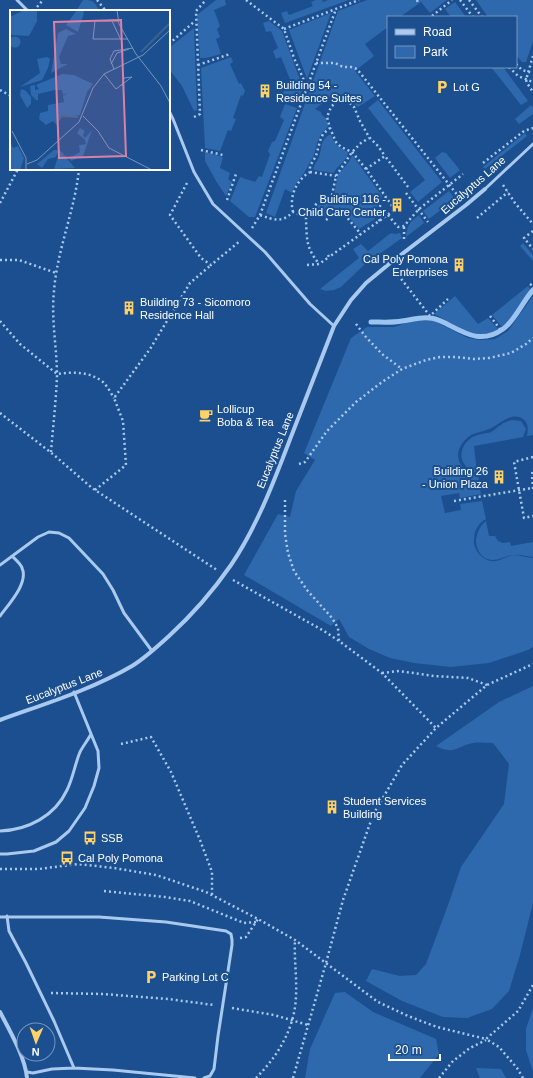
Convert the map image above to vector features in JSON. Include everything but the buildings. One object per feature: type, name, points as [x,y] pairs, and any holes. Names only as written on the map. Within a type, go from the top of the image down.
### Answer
[{"type":"street","name":"Eucalyptus Lane","points":[[0,720],[74,692],[133,666],[178,628],[203,601],[224,575],[255,524],[279,468],[334,326],[345,308],[366,283],[485,189]]},
{"type":"street","points":[[0,1012],[18,1049],[27,1072],[27,1078]]},
{"type":"lane","points":[[17,0],[27,10]]},
{"type":"lane","points":[[170,113],[174,119],[194,172],[213,204],[265,252],[310,304],[334,326]]},
{"type":"lane","name":"Eucalyptus Lane","points":[[485,189],[533,144]]},
{"type":"lane","points":[[0,565],[38,537],[49,532],[59,533],[69,538],[103,574],[113,590],[124,613],[152,651]]},
{"type":"lane","points":[[0,616],[20,588],[24,575],[22,567],[12,556]]},
{"type":"lane","points":[[0,854],[34,851],[56,842],[69,831],[85,808],[94,786],[99,768],[98,751],[74,692]]},
{"type":"lane","points":[[0,831],[21,828],[36,822],[45,817],[59,804],[67,790],[80,752],[91,734]]},
{"type":"lane","points":[[0,916],[99,917],[166,922],[226,931],[230,934],[232,940],[214,1069],[210,1076],[204,1078]]},
{"type":"lane","points":[[8,916],[9,931],[54,1021],[74,1068]]},
{"type":"lane","points":[[27,1072],[33,1073],[52,1069],[74,1068],[113,1070],[194,1078]]},
{"type":"path","points":[[97,0],[105,10]]},
{"type":"path","points":[[194,117],[200,114],[196,11],[206,0]]},
{"type":"path","points":[[246,0],[284,29],[294,58],[307,88]]},
{"type":"path","points":[[284,29],[359,0]]},
{"type":"path","points":[[432,16],[452,0]]},
{"type":"path","points":[[460,0],[472,16]]},
{"type":"path","points":[[469,0],[481,16]]},
{"type":"path","points":[[114,398],[150,349],[190,284],[211,264],[237,244],[254,226],[260,215],[336,9]]},
{"type":"path","points":[[170,43],[196,21]]},
{"type":"path","points":[[198,65],[230,54]]},
{"type":"path","points":[[533,56],[526,80],[533,92]]},
{"type":"path","points":[[316,63],[335,63],[343,67],[357,69],[459,198]]},
{"type":"path","points":[[517,65],[522,70],[533,74]]},
{"type":"path","points":[[510,68],[518,76],[533,82]]},
{"type":"path","points":[[0,90],[10,95]]},
{"type":"path","points":[[395,210],[352,152],[341,147],[336,142],[327,117],[331,107],[336,102],[349,102],[354,107],[369,138],[378,146],[408,187]]},
{"type":"path","points":[[310,172],[310,166],[316,156],[323,134],[330,128]]},
{"type":"path","points":[[483,163],[524,130],[533,128]]},
{"type":"path","points":[[319,264],[310,252],[308,245],[306,217],[317,203],[330,198],[336,176],[352,152],[361,143],[369,138]]},
{"type":"path","points":[[201,150],[223,155]]},
{"type":"path","points":[[366,169],[385,156]]},
{"type":"path","points":[[0,203],[17,170]]},
{"type":"path","points":[[51,452],[57,374],[53,317],[54,292],[56,273],[77,187],[79,170]]},
{"type":"path","points":[[293,212],[293,194],[297,185],[306,174],[310,172],[336,176]]},
{"type":"path","points":[[227,200],[236,174]]},
{"type":"path","points":[[388,215],[398,227],[404,226],[419,209],[463,174]]},
{"type":"path","points":[[499,176],[515,203],[533,224]]},
{"type":"path","points":[[187,183],[170,215],[201,258],[211,264]]},
{"type":"path","points":[[477,218],[508,192]]},
{"type":"path","points":[[406,193],[428,222]]},
{"type":"path","points":[[380,221],[377,215],[381,204],[386,197]]},
{"type":"path","points":[[307,265],[319,264],[342,246],[355,237],[360,236],[400,206]]},
{"type":"path","points":[[326,220],[340,209],[360,233],[360,236]]},
{"type":"path","points":[[260,215],[274,220],[283,219],[293,212]]},
{"type":"path","points":[[293,212],[306,217]]},
{"type":"path","points":[[404,226],[404,241]]},
{"type":"path","points":[[533,231],[524,238],[533,249]]},
{"type":"path","points":[[0,260],[19,260],[56,273]]},
{"type":"path","points":[[389,264],[430,316],[448,299]]},
{"type":"path","points":[[490,316],[500,329]]},
{"type":"path","points":[[0,321],[20,344],[57,374],[77,372],[90,374],[103,383],[114,398],[123,421],[126,465],[95,490]]},
{"type":"path","points":[[356,324],[382,354],[402,369]]},
{"type":"path","points":[[299,464],[305,462],[327,431],[356,402],[402,369],[426,360],[440,357],[474,359],[489,358],[512,353],[533,338]]},
{"type":"path","points":[[533,457],[514,462],[524,518],[533,516]]},
{"type":"path","points":[[454,502],[533,488],[533,469]]},
{"type":"path","points":[[285,500],[284,534],[294,571],[307,590],[332,618],[338,628],[339,641]]},
{"type":"path","points":[[293,1078],[343,900],[373,815],[402,765],[436,728],[487,685],[533,664]]},
{"type":"path","points":[[382,673],[399,671],[434,676],[468,678],[487,685]]},
{"type":"path","points":[[121,744],[151,737],[171,772],[200,840],[212,872],[212,895]]},
{"type":"path","points":[[0,869],[39,869],[78,864],[114,868],[156,875],[206,892],[295,940],[378,1002],[437,1027],[486,1039],[499,1047],[517,1068],[523,1078]]},
{"type":"path","points":[[104,891],[165,896],[190,901],[244,923],[256,922]]},
{"type":"path","points":[[232,940],[246,937],[258,919]]},
{"type":"path","points":[[256,1078],[282,1046],[293,1020],[296,997],[296,971],[294,955],[295,940]]},
{"type":"path","points":[[439,1078],[453,1061],[470,1048],[486,1039],[518,1011],[533,985]]},
{"type":"path","points":[[40,992],[103,994],[168,999],[223,1006],[274,1015],[308,1025]]},
{"type":"green space","points":[[83,0],[89,0],[93,2],[99,10],[77,10]]},
{"type":"green space","points":[[216,0],[225,0],[226,5],[214,10],[220,26],[217,29],[220,37],[216,39],[221,54],[200,58],[197,15]]},
{"type":"green space","points":[[322,0],[323,2],[328,0],[349,0],[285,23],[281,13],[287,11],[289,15],[313,6],[311,2]]},
{"type":"green space","points":[[367,0],[447,0],[430,13],[421,2],[401,16],[387,16],[387,28],[365,44],[374,56],[355,71],[375,96],[358,107],[350,101],[339,100],[335,93],[315,109],[321,112],[326,118],[328,126],[321,134],[314,155],[295,185],[292,193],[285,189],[275,217],[266,213],[338,11]]},
{"type":"green space","points":[[476,0],[533,0],[533,41],[526,62],[522,62],[517,56],[517,16],[487,16]]},
{"type":"green space","points":[[455,2],[465,16],[450,16],[445,9]]},
{"type":"green space","points":[[331,13],[307,79],[289,30]]},
{"type":"green space","points":[[269,21],[282,31],[303,88],[298,103],[279,94],[287,90],[285,85],[291,82],[281,57],[276,59],[273,51],[278,48],[271,31],[266,32],[263,23]]},
{"type":"green space","points":[[194,28],[197,110],[194,111],[182,86],[170,70],[170,47]]},
{"type":"green space","points":[[231,57],[233,62],[230,64],[239,84],[241,83],[245,91],[243,96],[241,95],[233,118],[236,119],[231,131],[228,130],[220,151],[205,148],[201,68]]},
{"type":"green space","points":[[492,68],[504,68],[528,101],[521,105]]},
{"type":"green space","points":[[378,100],[442,182],[418,202],[410,192],[425,180],[368,108]]},
{"type":"green space","points":[[285,104],[297,108],[255,217],[249,217],[230,201],[240,177],[255,182],[259,176],[262,177],[270,154],[268,151],[272,142],[275,141],[284,120],[280,117]]},
{"type":"green space","points":[[531,105],[533,108],[533,114],[519,124],[515,119]]},
{"type":"green space","points":[[525,133],[527,136],[485,169],[483,167]]},
{"type":"green space","points":[[331,135],[338,146],[348,152],[346,159],[334,173],[313,169],[319,157],[324,139]]},
{"type":"green space","points":[[205,152],[223,157],[220,168],[230,173],[228,179],[232,182],[226,196],[205,161]]},
{"type":"green space","points":[[442,152],[446,153],[460,170],[450,178],[435,158]]},
{"type":"green space","points":[[352,156],[382,196],[376,210],[375,219],[359,229],[340,207],[325,217],[317,206],[334,196],[338,174]]},
{"type":"green space","points":[[449,191],[455,199],[429,219],[423,211]]},
{"type":"green space","points":[[419,215],[424,223],[406,237],[407,229],[413,220]]},
{"type":"green space","points":[[391,233],[400,233],[402,238],[364,265],[341,287],[326,291],[320,289],[359,258],[353,249],[361,244],[368,251]]},
{"type":"green space","points":[[523,243],[533,255],[533,261],[520,246]]},
{"type":"green space","points":[[528,286],[531,290],[513,315],[502,327],[492,315]]},
{"type":"green space","points":[[455,296],[478,324],[488,318],[498,329],[490,333],[474,334],[467,332],[434,314]]},
{"type":"green space","points":[[533,296],[533,435],[527,436],[528,429],[526,423],[519,417],[514,417],[505,420],[487,430],[471,435],[460,446],[458,458],[464,469],[478,476],[481,494],[460,498],[459,493],[441,496],[445,513],[461,510],[460,504],[482,501],[486,519],[477,528],[474,544],[480,555],[484,558],[496,561],[514,555],[533,558],[533,647],[489,663],[451,667],[414,663],[390,658],[369,649],[349,637],[339,619],[331,626],[244,575],[278,514],[290,517],[296,491],[315,460],[304,453],[351,338],[367,327],[394,327],[412,321],[432,320],[468,338],[481,340],[495,339],[508,331]]},
{"type":"green space","points":[[512,420],[521,421],[526,429],[523,437],[474,446],[477,473],[467,468],[463,462],[461,454],[465,443],[477,435],[491,432],[503,423]]},
{"type":"green space","points":[[486,521],[489,536],[495,536],[498,541],[503,543],[510,542],[511,546],[533,542],[533,557],[516,555],[489,560],[480,554],[476,540],[479,529]]},
{"type":"green space","points":[[533,686],[533,903],[520,955],[509,991],[492,1009],[467,1018],[443,1017],[402,1001],[366,981],[372,969],[400,976],[416,975],[426,964],[461,867],[504,804],[509,764],[493,743],[467,744],[452,750],[442,749],[436,746],[499,702]]},
{"type":"green space","points":[[345,992],[373,1012],[436,1039],[439,1054],[420,1078],[305,1078],[310,1049],[335,993]]},
{"type":"green space","points":[[533,1008],[533,1072],[526,1050],[526,1029]]},
{"type":"green space","points":[[476,1068],[501,1069],[506,1078],[480,1078]]},
{"type":"waterway","points":[[371,322],[394,322],[419,318],[432,318],[474,336],[488,336],[495,334],[507,326],[533,290]]},
{"type":"place","name":"Lot G","points":[[442,87]]},
{"type":"place","name":"Building 54 - Residence Suites","points":[[265,91]]},
{"type":"place","name":"Building 116 - Child Care Center","points":[[397,205]]},
{"type":"place","name":"Cal Poly Pomona Enterprises","points":[[459,265]]},
{"type":"place","name":"Building 73 - Sicomoro Residence Hall","points":[[129,308]]},
{"type":"place","name":"Lollicup Boba & Tea","points":[[206,415]]},
{"type":"place","name":"Building 26 - Union Plaza","points":[[499,477]]},
{"type":"place","name":"Student Services Building","points":[[332,807]]},
{"type":"place","name":"SSB","points":[[90,838]]},
{"type":"place","name":"Cal Poly Pomona","points":[[67,858]]},
{"type":"place","name":"Parking Lot C","points":[[151,977]]}]
